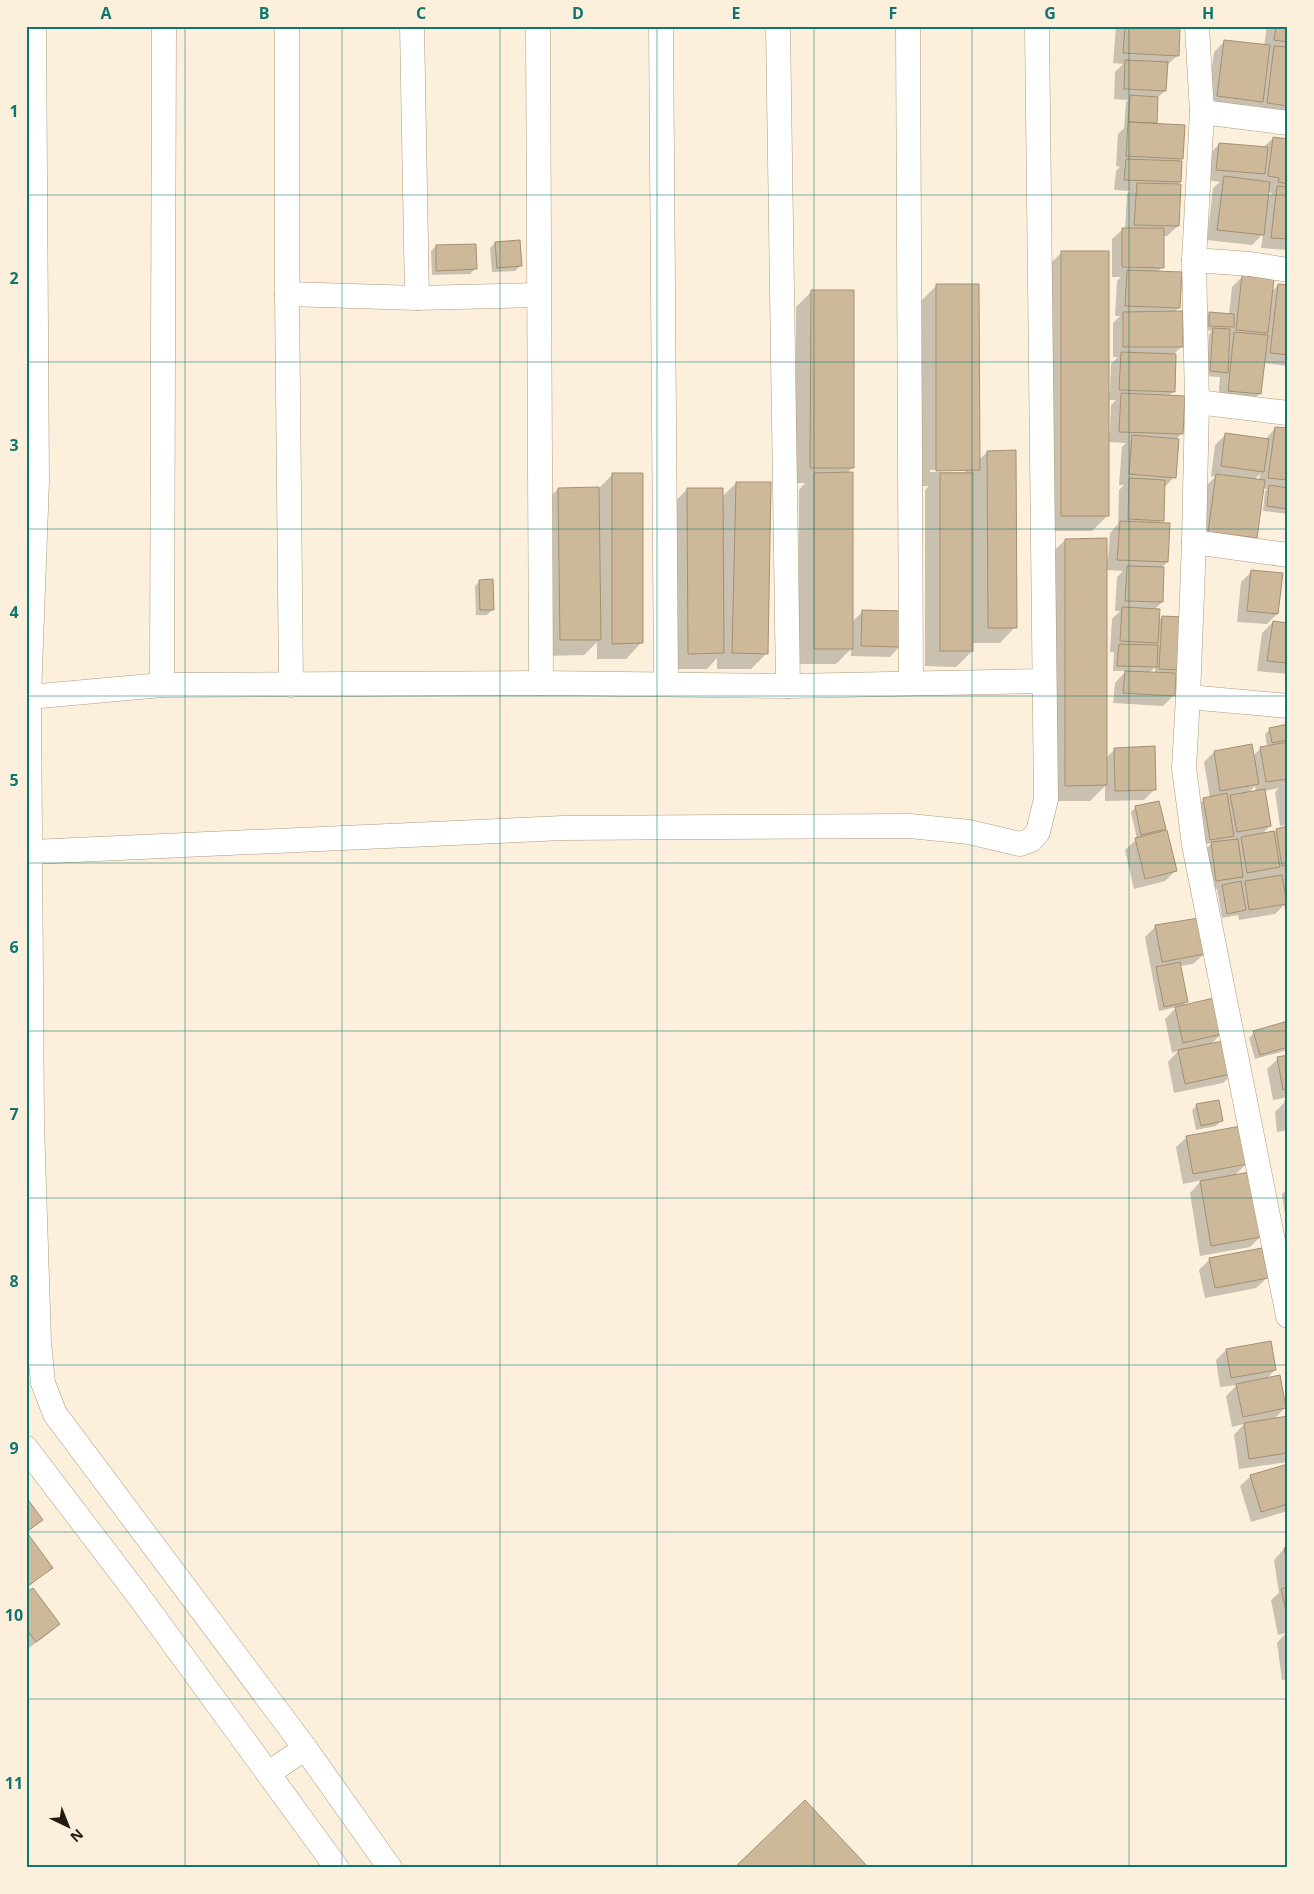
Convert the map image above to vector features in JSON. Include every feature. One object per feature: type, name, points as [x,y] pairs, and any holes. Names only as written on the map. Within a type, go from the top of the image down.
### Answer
[{"type":"street","points":[[34,26],[29,697],[29,1123],[43,1382],[55,1414],[305,1748],[390,1868]]},
{"type":"street","points":[[162,686],[164,26]]},
{"type":"street","points":[[287,26],[287,294],[292,685]]},
{"type":"street","points":[[412,26],[417,298]]},
{"type":"street","points":[[538,26],[541,683]]},
{"type":"street","points":[[661,26],[666,684]]},
{"type":"street","points":[[778,26],[788,686]]},
{"type":"street","points":[[908,26],[911,682]]},
{"type":"street","points":[[30,852],[563,828],[910,826],[969,832],[1020,844],[1031,840],[1038,832],[1046,799],[1037,26]]},
{"type":"street","points":[[1197,26],[1202,112],[1194,260],[1197,402],[1194,542],[1184,768],[1194,845],[1288,1316]]},
{"type":"street","points":[[1202,112],[1288,122]]},
{"type":"street","points":[[1194,260],[1250,264],[1288,270]]},
{"type":"street","points":[[287,294],[417,298],[539,295]]},
{"type":"street","points":[[1197,402],[1288,413]]},
{"type":"street","points":[[1194,542],[1288,555]]},
{"type":"street","points":[[29,697],[162,686],[541,683],[788,686],[1044,680]]},
{"type":"street","points":[[1188,698],[1288,706]]},
{"type":"street","points":[[26,1448],[138,1595],[337,1868]]},
{"type":"street","points":[[269,1773],[305,1748]]},
{"type":"building","points":[[1125,26],[1180,26],[1179,56],[1123,53]]},
{"type":"building","points":[[1276,26],[1288,26],[1288,42],[1274,40]]},
{"type":"building","points":[[1224,40],[1270,45],[1263,102],[1217,96]]},
{"type":"building","points":[[1274,46],[1288,47],[1288,106],[1267,103]]},
{"type":"building","points":[[1125,60],[1168,62],[1166,91],[1124,89]]},
{"type":"building","points":[[1130,95],[1158,97],[1157,123],[1128,122]]},
{"type":"building","points":[[1128,122],[1185,125],[1183,159],[1126,156]]},
{"type":"building","points":[[1273,137],[1288,139],[1288,184],[1278,182],[1279,178],[1268,176]]},
{"type":"building","points":[[1219,143],[1268,147],[1265,174],[1216,170]]},
{"type":"building","points":[[1126,159],[1182,161],[1181,182],[1124,180]]},
{"type":"building","points":[[1224,176],[1270,182],[1264,235],[1217,230]]},
{"type":"building","points":[[1137,183],[1181,184],[1179,226],[1134,225]]},
{"type":"building","points":[[1277,186],[1288,187],[1288,239],[1271,238]]},
{"type":"building","points":[[1122,228],[1164,228],[1164,268],[1122,267]]},
{"type":"building","points":[[520,240],[522,266],[497,268],[495,242]]},
{"type":"building","points":[[476,244],[477,269],[436,271],[436,245]]},
{"type":"building","points":[[1061,251],[1109,251],[1109,516],[1061,516]]},
{"type":"building","points":[[1127,270],[1182,272],[1180,308],[1125,306]]},
{"type":"building","points":[[1242,275],[1274,278],[1268,333],[1236,330]]},
{"type":"building","points":[[936,284],[979,284],[980,470],[936,471]]},
{"type":"building","points":[[1278,284],[1288,285],[1288,355],[1270,353]]},
{"type":"building","points":[[811,290],[854,290],[854,468],[810,468]]},
{"type":"building","points":[[1183,311],[1183,347],[1123,347],[1123,312]]},
{"type":"building","points":[[1209,312],[1234,314],[1234,327],[1209,326]]},
{"type":"building","points":[[1213,328],[1230,329],[1228,373],[1210,371]]},
{"type":"building","points":[[1234,332],[1268,335],[1261,394],[1228,391]]},
{"type":"building","points":[[1121,352],[1176,354],[1175,392],[1119,390]]},
{"type":"building","points":[[1121,393],[1185,396],[1183,434],[1119,432]]},
{"type":"building","points":[[1275,427],[1288,428],[1288,480],[1268,478]]},
{"type":"building","points":[[1225,433],[1269,439],[1264,472],[1221,466]]},
{"type":"building","points":[[1132,435],[1179,439],[1176,478],[1129,474]]},
{"type":"building","points":[[1016,450],[1017,628],[988,628],[987,451]]},
{"type":"building","points":[[853,472],[853,649],[814,649],[814,473]]},
{"type":"building","points":[[612,473],[643,473],[643,643],[612,644]]},
{"type":"building","points":[[940,473],[973,473],[973,651],[940,651]]},
{"type":"building","points":[[1216,474],[1265,480],[1257,538],[1208,532]]},
{"type":"building","points":[[1129,478],[1165,480],[1164,521],[1128,519]]},
{"type":"building","points":[[736,482],[771,482],[768,654],[732,653]]},
{"type":"building","points":[[1269,485],[1288,488],[1288,509],[1267,506]]},
{"type":"building","points":[[599,487],[601,640],[560,640],[558,488]]},
{"type":"building","points":[[687,488],[723,488],[724,653],[688,654]]},
{"type":"building","points":[[1120,521],[1170,523],[1168,562],[1117,560]]},
{"type":"building","points":[[1107,538],[1107,785],[1065,786],[1065,539]]},
{"type":"building","points":[[1127,566],[1164,567],[1163,602],[1125,601]]},
{"type":"building","points":[[1251,570],[1283,573],[1278,614],[1247,611]]},
{"type":"building","points":[[493,579],[494,610],[480,610],[479,580]]},
{"type":"building","points":[[1122,607],[1160,609],[1158,643],[1120,641]]},
{"type":"building","points":[[862,610],[903,611],[902,647],[861,646]]},
{"type":"building","points":[[1162,616],[1183,617],[1180,670],[1159,669]]},
{"type":"building","points":[[1273,621],[1288,623],[1288,663],[1267,661]]},
{"type":"building","points":[[1119,644],[1158,645],[1157,667],[1117,666]]},
{"type":"building","points":[[1125,671],[1176,673],[1175,696],[1123,693]]},
{"type":"building","points":[[1288,724],[1288,740],[1272,743],[1269,728]]},
{"type":"building","points":[[1288,742],[1288,779],[1266,782],[1260,747]]},
{"type":"building","points":[[1252,744],[1259,784],[1220,791],[1214,751]]},
{"type":"building","points":[[1155,746],[1156,790],[1115,791],[1114,748]]},
{"type":"building","points":[[1285,780],[1288,780],[1288,798]]},
{"type":"building","points":[[1265,789],[1271,826],[1237,832],[1230,795]]},
{"type":"building","points":[[1227,793],[1234,836],[1210,840],[1203,798]]},
{"type":"building","points":[[1159,801],[1166,829],[1141,835],[1135,806]]},
{"type":"building","points":[[1288,826],[1288,865],[1282,866],[1276,829]]},
{"type":"building","points":[[1167,830],[1177,871],[1145,879],[1135,838]]},
{"type":"building","points":[[1274,831],[1280,867],[1247,873],[1241,837]]},
{"type":"building","points":[[1238,839],[1243,877],[1216,881],[1211,842]]},
{"type":"building","points":[[1282,875],[1287,904],[1249,910],[1245,881]]},
{"type":"building","points":[[1241,881],[1246,910],[1227,914],[1222,885]]},
{"type":"building","points":[[1199,918],[1205,954],[1162,962],[1155,925]]},
{"type":"building","points":[[1180,962],[1188,1002],[1164,1007],[1156,967]]},
{"type":"building","points":[[1214,998],[1222,1034],[1183,1043],[1175,1007]]},
{"type":"building","points":[[1288,1021],[1288,1047],[1260,1055],[1253,1031]]},
{"type":"building","points":[[1228,1040],[1235,1073],[1185,1084],[1178,1050]]},
{"type":"building","points":[[1288,1055],[1288,1089],[1283,1090],[1277,1057]]},
{"type":"building","points":[[1219,1100],[1223,1121],[1201,1126],[1196,1104]]},
{"type":"building","points":[[1285,1100],[1288,1100],[1287,1122]]},
{"type":"building","points":[[1241,1126],[1248,1164],[1193,1174],[1186,1136]]},
{"type":"building","points":[[1250,1172],[1261,1237],[1211,1246],[1200,1181]]},
{"type":"building","points":[[1262,1248],[1268,1278],[1215,1288],[1209,1258]]},
{"type":"building","points":[[1271,1341],[1276,1370],[1231,1378],[1226,1349]]},
{"type":"building","points":[[1280,1375],[1286,1408],[1243,1417],[1236,1384]]},
{"type":"building","points":[[1288,1416],[1288,1453],[1249,1459],[1244,1423]]},
{"type":"building","points":[[1288,1464],[1288,1504],[1261,1512],[1250,1475]]},
{"type":"building","points":[[26,1497],[43,1520],[26,1532]]},
{"type":"building","points":[[28,1534],[53,1568],[26,1587],[26,1535]]},
{"type":"building","points":[[1288,1547],[1288,1572],[1284,1548]]},
{"type":"building","points":[[1288,1587],[1288,1620],[1281,1589]]},
{"type":"building","points":[[33,1588],[60,1624],[36,1642],[26,1629],[26,1592]]},
{"type":"building","points":[[805,1800],[869,1868],[734,1868]]}]
